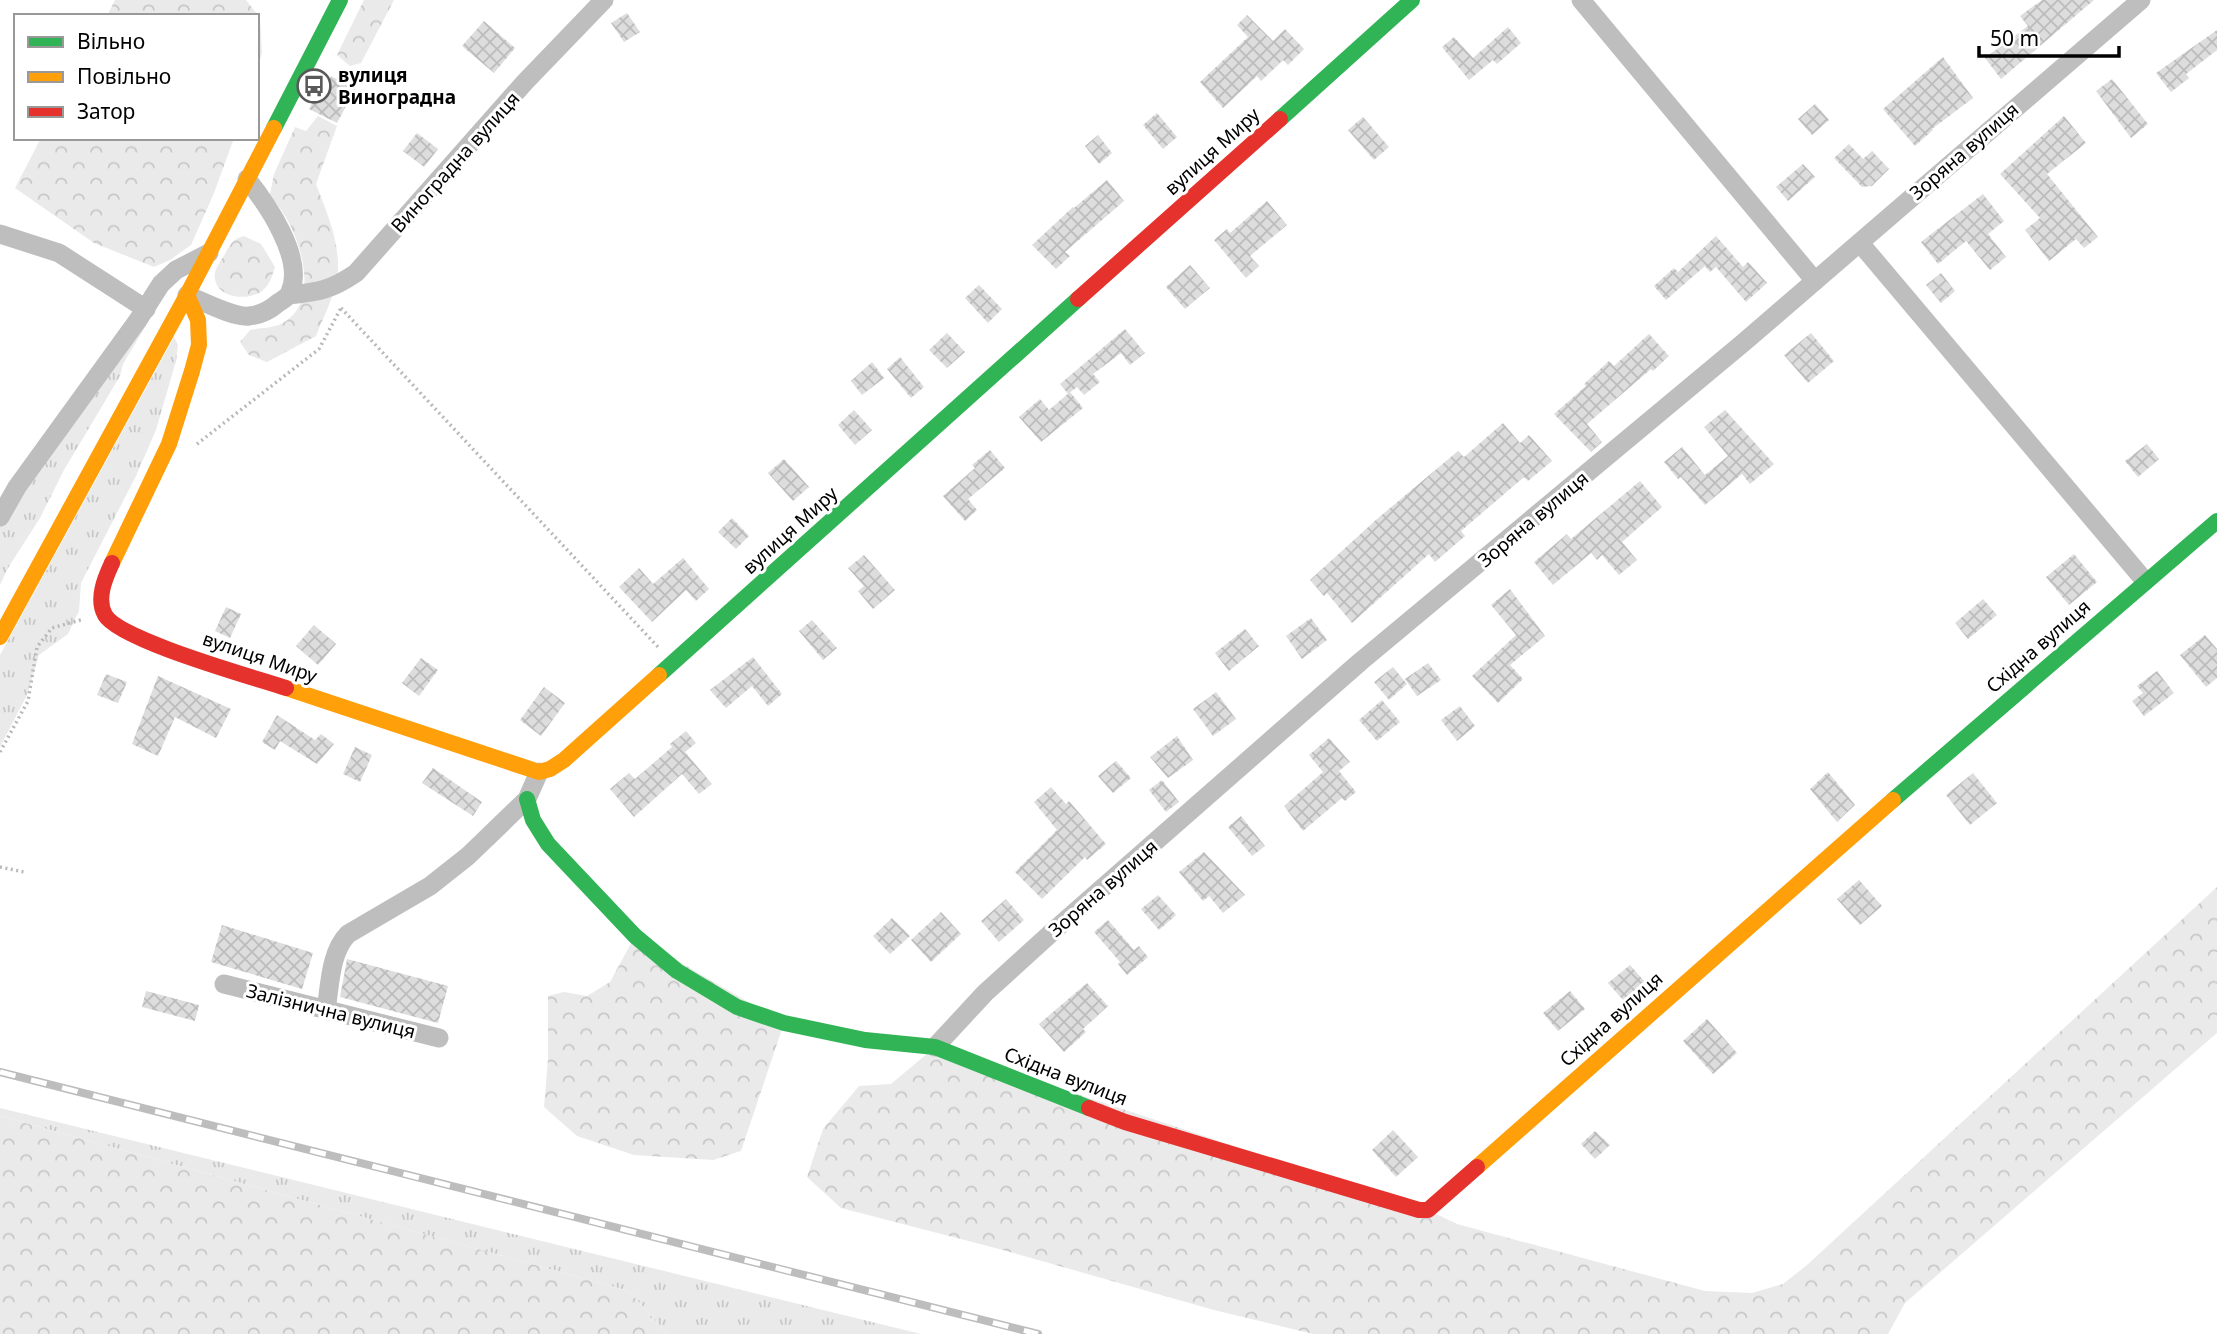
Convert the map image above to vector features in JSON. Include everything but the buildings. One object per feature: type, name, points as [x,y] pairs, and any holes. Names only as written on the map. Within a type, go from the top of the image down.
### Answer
[{"type":"street","points":[[0,637],[187,295],[340,0]]},
{"type":"street","name":"Виноградна вулиця","points":[[289,295],[316,293],[334,288],[356,273],[525,82],[604,0]]},
{"type":"street","name":"вулиця Миру","points":[[103,614],[115,628],[142,640],[539,772],[551,769],[1412,0]]},
{"type":"street","points":[[1581,0],[1815,281]]},
{"type":"street","name":"Зоряна вулиця","points":[[935,1047],[985,993],[1050,934],[1350,671],[1860,243],[2141,0]]},
{"type":"street","points":[[187,295],[247,317],[268,311],[289,295],[293,280],[284,236],[261,196],[247,179]]},
{"type":"street","points":[[0,234],[59,253],[146,309]]},
{"type":"street","points":[[1860,243],[2145,582]]},
{"type":"street","points":[[0,517],[17,487],[146,309],[161,284],[176,270],[209,253]]},
{"type":"street","points":[[103,614],[100,598],[105,578],[169,444],[199,345],[198,320],[187,295]]},
{"type":"street","name":"Східна вулиця","points":[[935,1047],[1125,1122],[1419,1210],[1428,1210],[1790,888],[2217,521]]},
{"type":"street","points":[[326,1010],[337,951],[342,940],[440,878],[468,856],[527,799],[539,772]]},
{"type":"street","points":[[527,799],[533,820],[548,844],[635,936],[677,971],[737,1007],[785,1023],[864,1040],[935,1047]]},
{"type":"street","name":"Залізнична вулиця","points":[[224,984],[439,1038]]},
{"type":"path","points":[[316,293],[341,308],[657,646],[685,652]]},
{"type":"path","points":[[197,444],[319,349],[341,308]]},
{"type":"path","points":[[0,751],[28,701],[37,647],[52,628],[103,614]]},
{"type":"path","points":[[0,867],[24,872]]},
{"type":"green space","points":[[115,0],[246,0],[257,14],[108,14]]},
{"type":"green space","points":[[364,0],[394,0],[361,63],[350,66],[337,55]]},
{"type":"green space","points":[[259,17],[260,18],[262,53],[259,63]]},
{"type":"green space","points":[[318,116],[337,126],[316,184],[334,236],[338,258],[337,278],[316,336],[267,362],[249,355],[240,342],[250,330],[281,324],[293,315],[304,291],[303,262],[299,247],[286,218],[270,194],[274,174],[295,127],[306,131]]},
{"type":"green space","points":[[40,140],[233,140],[191,245],[170,260],[154,267],[94,243],[15,188]]},
{"type":"green space","points":[[244,236],[261,244],[275,267],[269,283],[262,291],[242,297],[222,291],[217,286],[215,272],[230,245]]},
{"type":"green space","points":[[163,297],[64,470],[40,518],[0,585],[0,517]]},
{"type":"green space","points":[[174,337],[178,345],[176,361],[156,430],[136,476],[81,583],[79,611],[68,634],[39,655],[27,695],[0,747],[0,655]]},
{"type":"green space","points":[[2217,887],[2217,1033],[1905,1303],[1888,1334],[1313,1334],[1214,1310],[1003,1250],[841,1208],[807,1177],[823,1129],[859,1086],[891,1084],[935,1047],[1428,1210],[1457,1224],[1705,1291],[1752,1293],[1783,1284],[1807,1265]]},
{"type":"green space","points":[[635,936],[784,1023],[741,1151],[713,1160],[634,1155],[577,1136],[544,1107],[548,1059],[548,996],[564,992],[587,996],[610,982]]},
{"type":"green space","points":[[0,1108],[921,1334],[667,1334],[629,1291],[0,1116]]},
{"type":"green space","points":[[0,1116],[629,1291],[667,1334],[0,1334]]},
{"type":"railway","points":[[0,1072],[1038,1334]]},
{"type":"traffic: fast","points":[[274,128],[340,0]]},
{"type":"traffic: fast","points":[[1280,119],[1412,0]]},
{"type":"traffic: fast","points":[[659,675],[1078,299]]},
{"type":"traffic: fast","points":[[1893,800],[2217,521]]},
{"type":"traffic: fast","points":[[527,799],[533,820],[548,844],[635,936],[677,971],[737,1007],[784,1023],[865,1040],[935,1047],[1089,1108]]},
{"type":"traffic: slow","points":[[0,637],[187,295],[274,128]]},
{"type":"traffic: slow","points":[[112,563],[169,444],[192,371],[199,345],[198,320],[187,295]]},
{"type":"traffic: slow","points":[[286,688],[539,772],[564,760],[659,675]]},
{"type":"traffic: slow","points":[[1477,1167],[1893,800]]},
{"type":"traffic: jam","points":[[1078,299],[1280,119]]},
{"type":"traffic: jam","points":[[112,563],[104,582],[101,602],[105,615],[115,625],[160,646],[286,688]]},
{"type":"traffic: jam","points":[[1089,1108],[1125,1122],[1419,1210],[1428,1210],[1477,1167]]},
{"type":"place","name":"вулиця Виноградна","points":[[314,86]]}]
